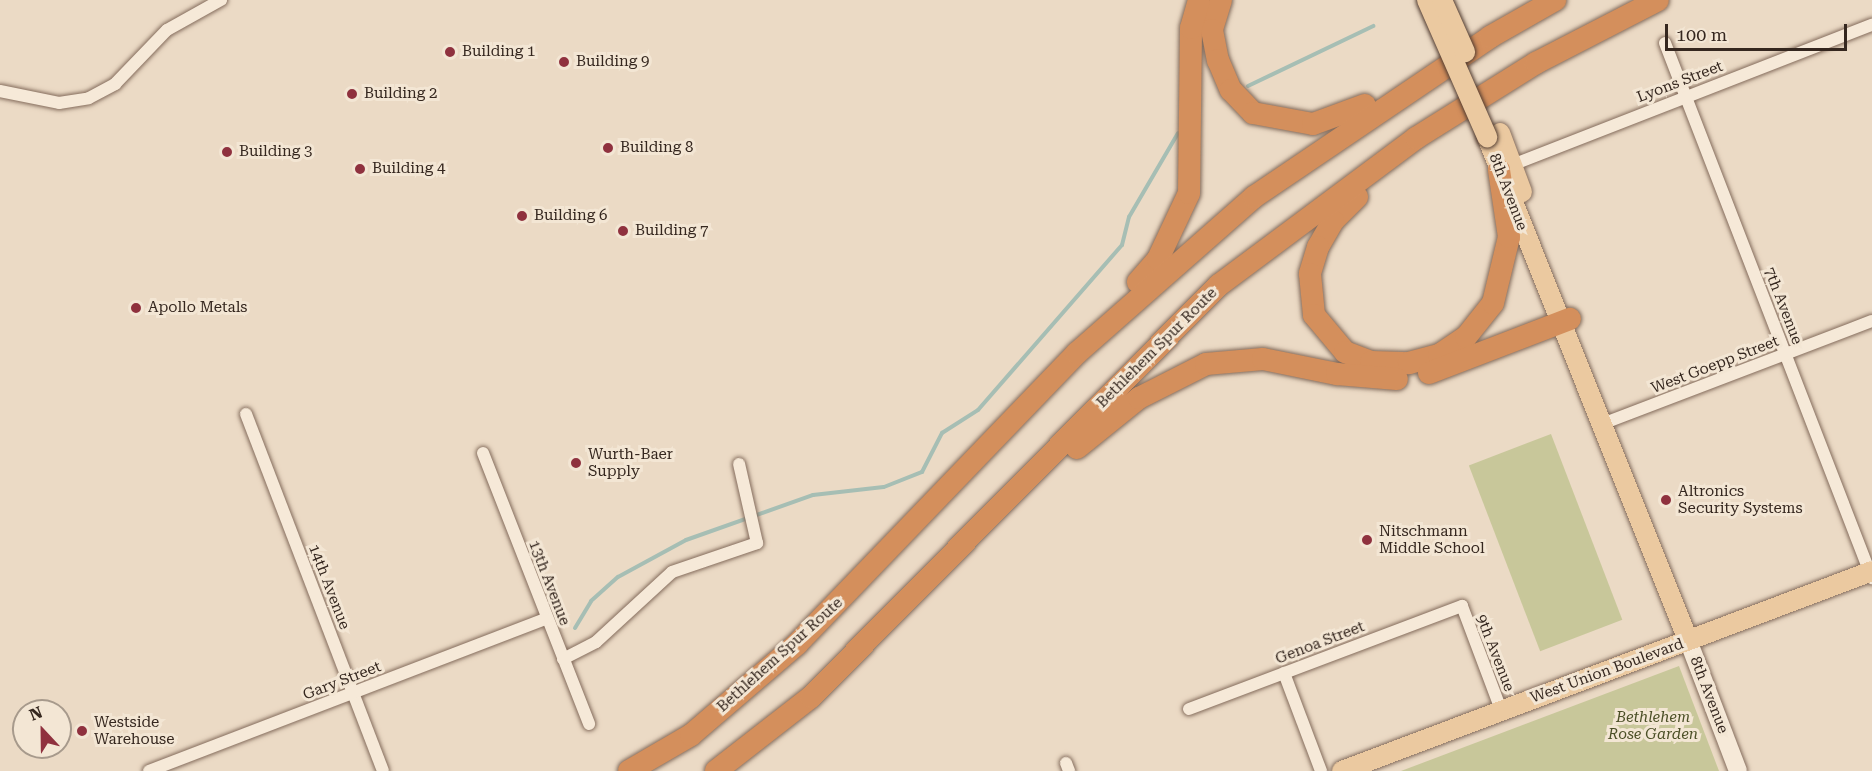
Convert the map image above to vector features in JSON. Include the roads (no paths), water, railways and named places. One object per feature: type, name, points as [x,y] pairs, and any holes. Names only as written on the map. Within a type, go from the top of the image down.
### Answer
[{"type":"highway","points":[[1077,353],[1158,259],[1183,212],[1193,150],[1191,28],[1199,0]]},
{"type":"highway","points":[[1221,0],[1212,30],[1222,76],[1253,113],[1284,123],[1313,124],[1348,116],[1490,36]]},
{"type":"highway","name":"Bethlehem Spur Route","points":[[629,771],[692,735],[797,644],[1077,353],[1254,197],[1490,36],[1555,0]]},
{"type":"highway","name":"Bethlehem Spur Route","points":[[716,771],[811,697],[967,543],[1219,285],[1416,138],[1536,63],[1658,0]]},
{"type":"highway","points":[[1536,63],[1348,204],[1324,234],[1313,260],[1310,302],[1335,345],[1357,358],[1385,364],[1439,355],[1562,315]]},
{"type":"highway","points":[[1439,355],[1476,327],[1499,290],[1509,237],[1506,167]]},
{"type":"highway","points":[[967,543],[1120,411],[1206,364],[1263,359],[1337,374],[1403,379],[1562,315]]},
{"type":"main road","name":"8th Avenue","points":[[1427,0],[1493,134]]},
{"type":"main road","name":"8th Avenue","points":[[1442,0],[1587,385],[1738,771]]},
{"type":"main road","name":"West Union Boulevard","points":[[1342,771],[1688,640],[1871,574]]},
{"type":"street","points":[[0,91],[59,103],[89,98],[115,84],[167,30],[221,0]]},
{"type":"street","name":"Lyons Street","points":[[1506,167],[1872,25]]},
{"type":"street","name":"7th Avenue","points":[[1665,44],[1871,574]]},
{"type":"street","name":"West Goepp Street","points":[[1602,424],[1872,321]]},
{"type":"street","name":"14th Avenue","points":[[246,414],[383,771]]},
{"type":"street","name":"13th Avenue","points":[[483,453],[589,724]]},
{"type":"street","points":[[563,659],[596,642],[672,572],[757,543],[739,464]]},
{"type":"street","name":"Genoa Street","points":[[1189,709],[1462,606]]},
{"type":"street","name":"9th Avenue","points":[[1462,606],[1501,710]]},
{"type":"street","name":"Gary Street","points":[[149,771],[163,769],[546,619]]},
{"type":"street","points":[[1284,673],[1321,771]]},
{"type":"waterway","points":[[1248,86],[1373,26]]},
{"type":"waterway","points":[[575,628],[591,601],[618,577],[686,540],[813,495],[884,487],[922,472],[942,433],[978,410],[1122,245],[1129,217],[1178,133]]},
{"type":"place","name":"Building 1","points":[[450,52]]},
{"type":"place","name":"Building 9","points":[[564,62]]},
{"type":"place","name":"Building 2","points":[[352,94]]},
{"type":"place","name":"Building 8","points":[[608,148]]},
{"type":"place","name":"Building 3","points":[[227,152]]},
{"type":"place","name":"Building 4","points":[[360,169]]},
{"type":"place","name":"Building 6","points":[[522,216]]},
{"type":"place","name":"Building 7","points":[[623,231]]},
{"type":"place","name":"Apollo Metals","points":[[136,308]]},
{"type":"place","name":"Wurth-Baer Supply","points":[[576,463]]},
{"type":"place","name":"Altronics Security Systems","points":[[1666,500]]},
{"type":"place","name":"Nitschmann Middle School","points":[[1367,540]]},
{"type":"place","name":"Westside Warehouse","points":[[82,731]]},
{"type":"park label","name":"Bethlehem Rose Garden","points":[[1653,726]]}]
